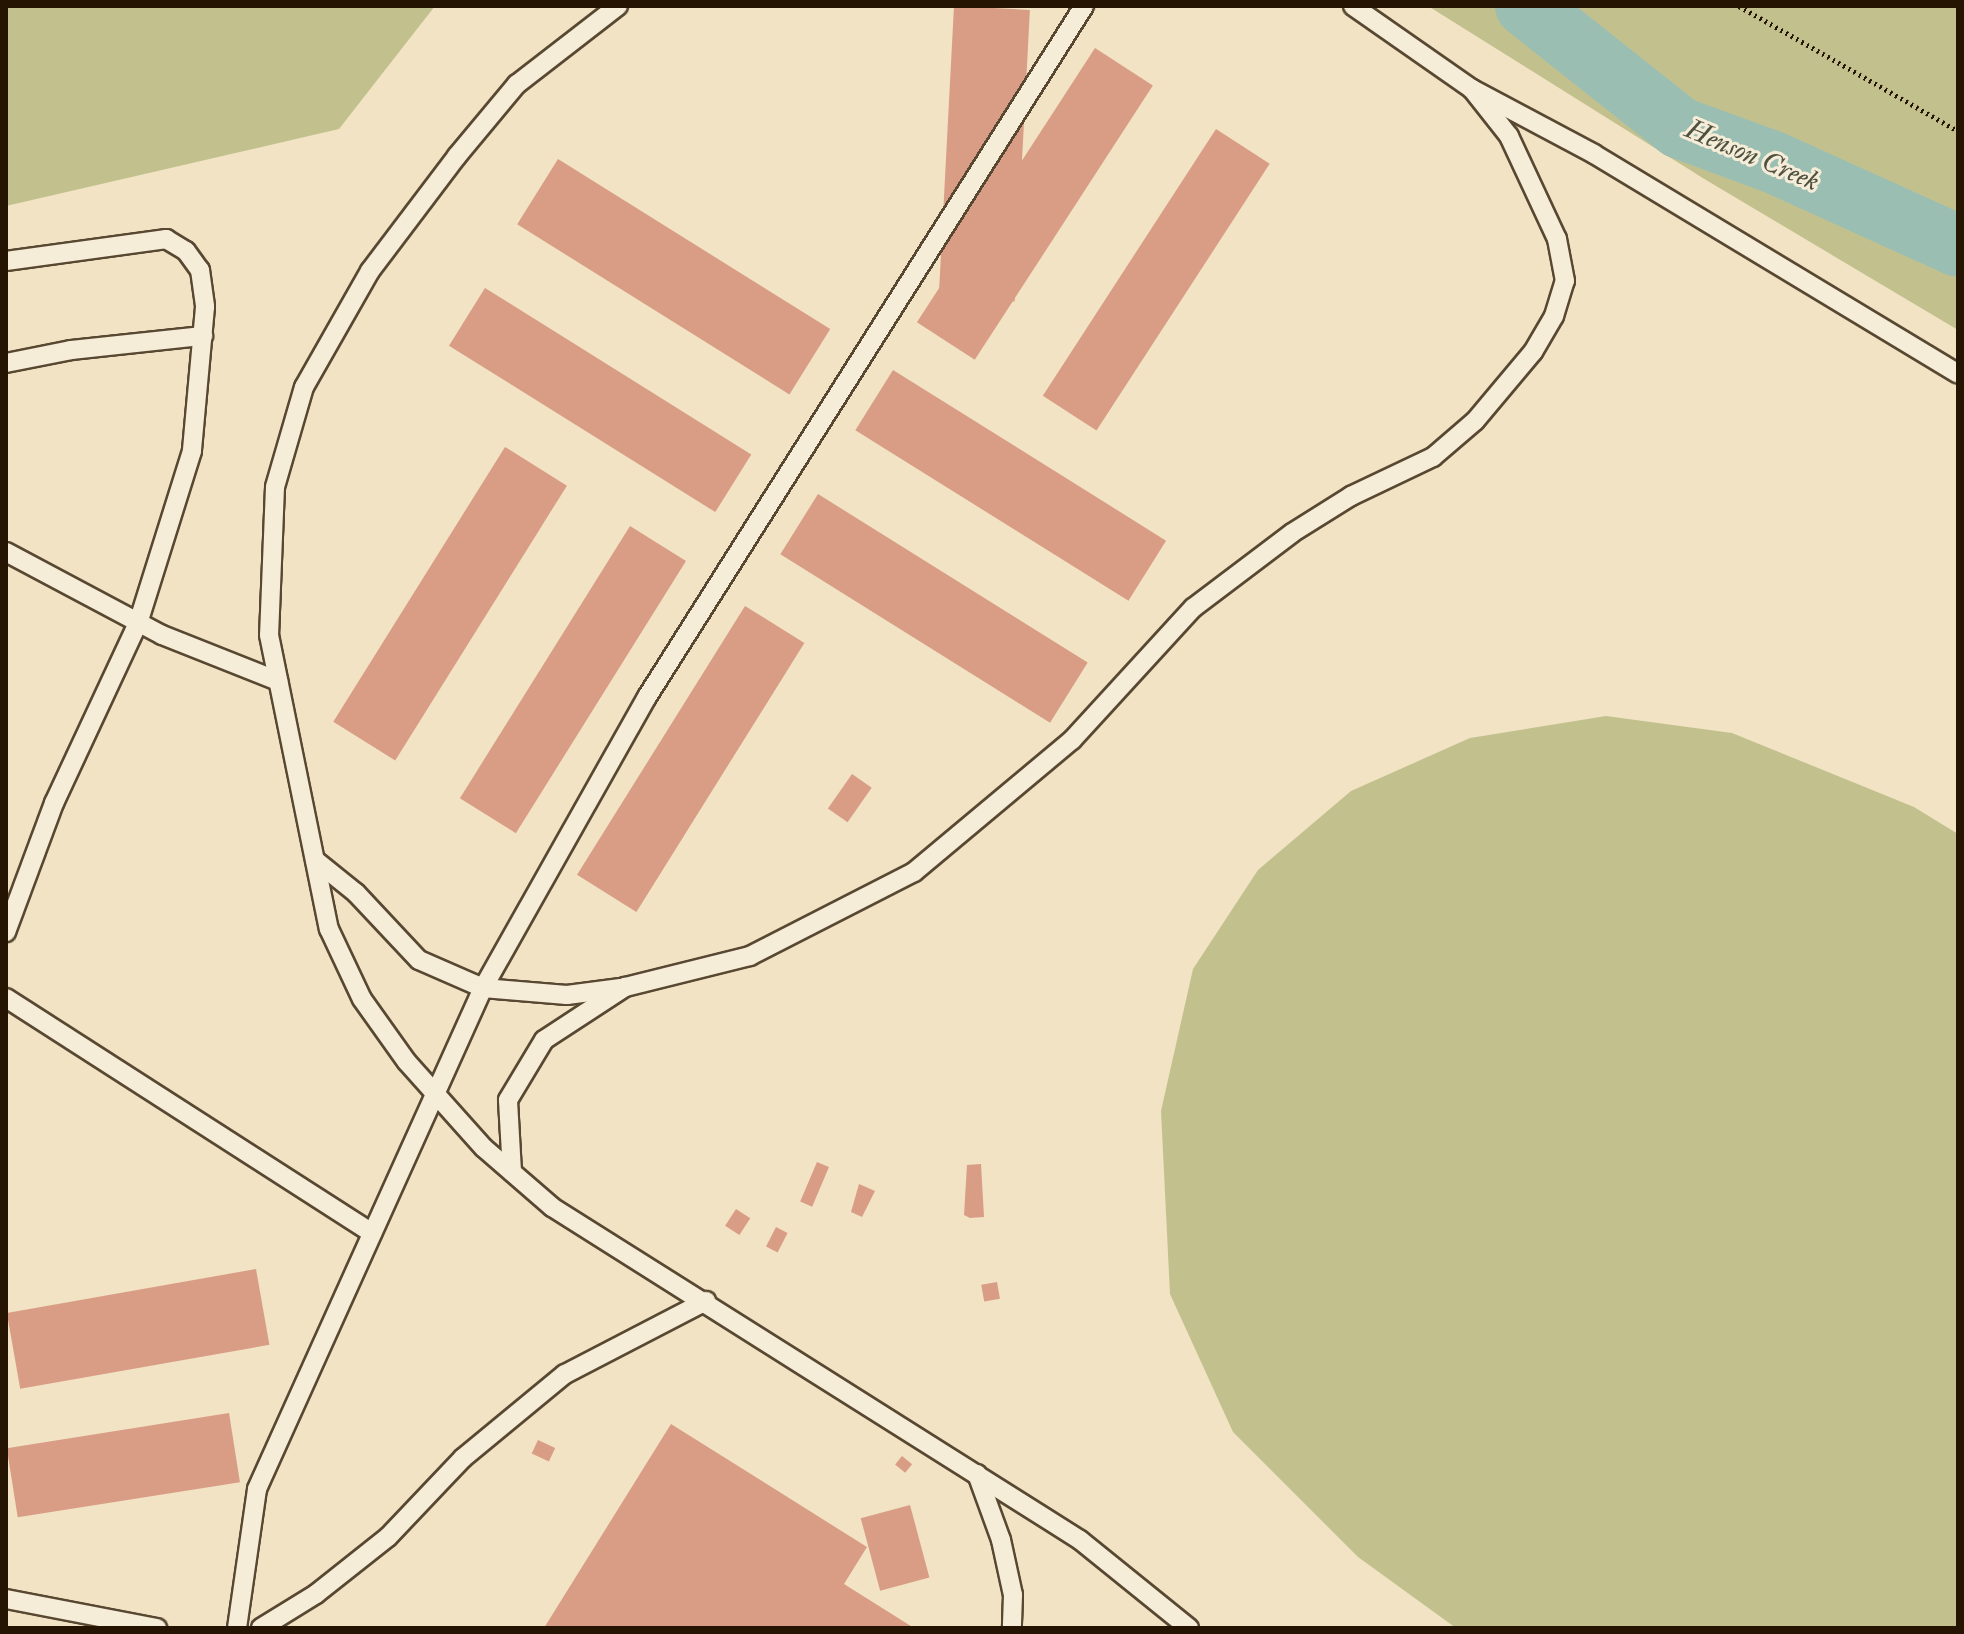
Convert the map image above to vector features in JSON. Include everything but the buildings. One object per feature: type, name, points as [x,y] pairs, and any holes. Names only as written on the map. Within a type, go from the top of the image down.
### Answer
[{"type":"lane","points":[[618,6],[517,84],[457,156],[370,271],[304,387],[273,502],[269,635],[329,929],[362,999],[437,1095],[512,1172],[552,1207],[706,1301],[1080,1540],[1189,1628]]},
{"type":"lane","points":[[237,1628],[257,1489],[483,988],[647,697],[971,177],[1084,6]]},
{"type":"lane","points":[[1353,6],[1472,89],[1594,154],[1958,374]]},
{"type":"lane","points":[[315,860],[356,893],[419,960],[483,988],[567,995],[625,987],[750,956],[914,872],[1072,740],[1193,608],[1292,533],[1351,496],[1433,457],[1475,421],[1533,352],[1554,316],[1565,281],[1557,239],[1509,136],[1472,89]]},
{"type":"lane","points":[[6,261],[166,239],[186,251],[200,270],[205,288],[192,451],[138,623],[54,803],[6,932]]},
{"type":"lane","points":[[6,363],[71,350],[203,336]]},
{"type":"lane","points":[[6,552],[138,623],[278,681]]},
{"type":"lane","points":[[512,1172],[508,1100],[524,1067],[544,1040],[625,987]]},
{"type":"lane","points":[[6,998],[372,1233]]},
{"type":"lane","points":[[261,1628],[316,1594],[388,1537],[463,1458],[565,1374],[706,1301]]},
{"type":"lane","points":[[977,1474],[1001,1540],[1013,1595],[1012,1628]]},
{"type":"lane","points":[[6,1599],[157,1628]]},
{"type":"path","points":[[1739,6],[1958,131]]},
{"type":"shaded area","points":[[6,6],[435,6],[339,129],[6,206]]},
{"type":"shaded area","points":[[1428,6],[1958,6],[1958,330],[1706,180]]},
{"type":"shaded area","points":[[1606,716],[1732,733],[1914,807],[1958,834],[1958,1628],[1456,1628],[1358,1557],[1233,1432],[1170,1294],[1161,1111],[1193,969],[1258,870],[1351,791],[1470,738]]},
{"type":"waterway","name":"Henson Creek","points":[[1526,6],[1680,128],[1773,162],[1958,246]]}]
